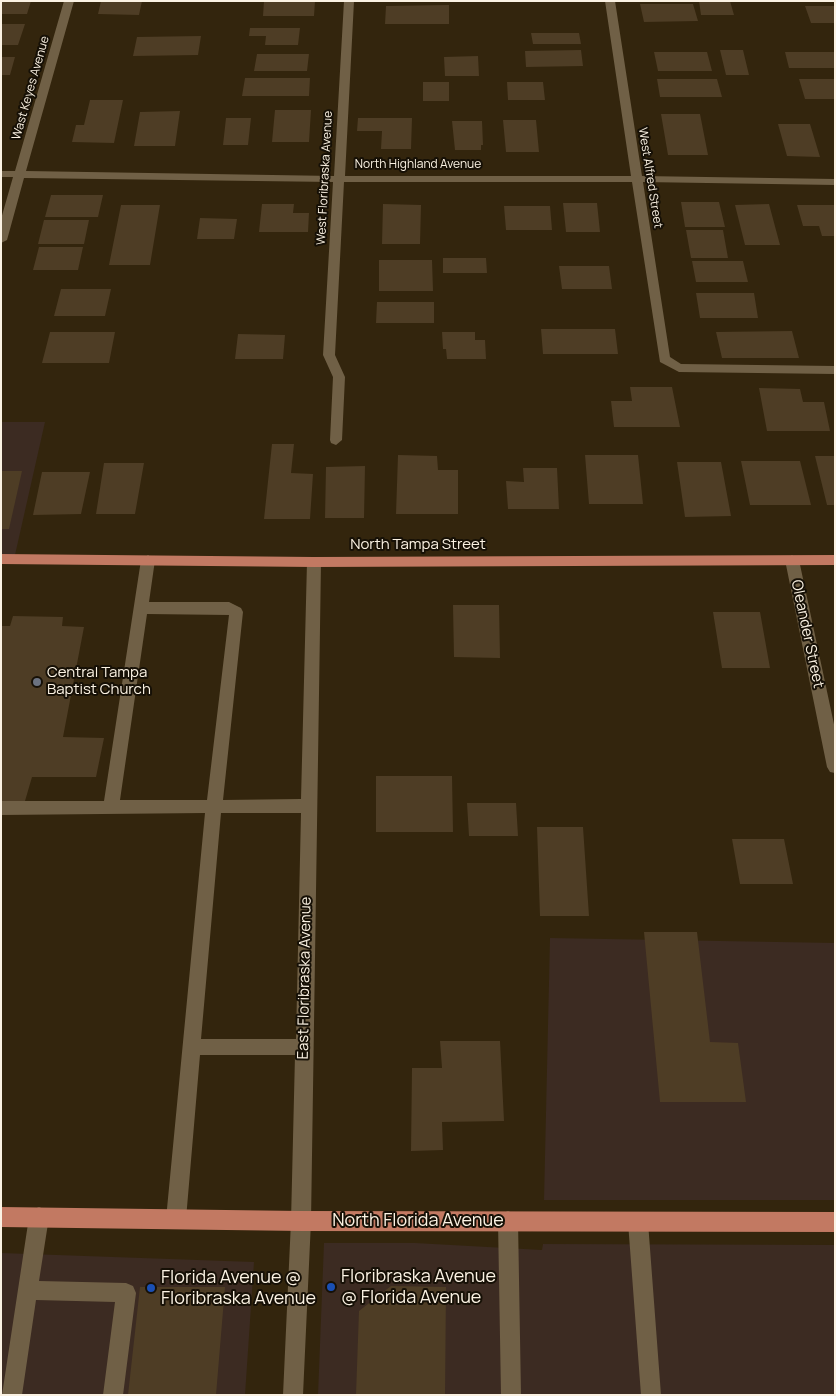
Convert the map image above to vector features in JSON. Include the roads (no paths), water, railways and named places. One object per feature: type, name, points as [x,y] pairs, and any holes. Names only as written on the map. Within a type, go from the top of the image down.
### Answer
[{"type":"main road","name":"North Tampa Street","points":[[1,559],[314,562],[835,560]]},
{"type":"main road","name":"North Florida Avenue","points":[[1,1217],[301,1221],[835,1222]]},
{"type":"street","name":"Wast Keyes Avenue","points":[[1,240],[69,1]]},
{"type":"street","name":"West Floribraska Avenue","points":[[336,440],[339,376],[329,355],[349,1]]},
{"type":"street","name":"West Alfred Street","points":[[610,1],[664,359],[678,368],[835,370]]},
{"type":"street","name":"North Highland Avenue","points":[[1,174],[339,179],[636,179],[835,182]]},
{"type":"street","points":[[111,808],[148,560]]},
{"type":"street","name":"Oleander Street","points":[[792,560],[835,767]]},
{"type":"street","name":"East Floribraska Avenue","points":[[292,1395],[301,1221],[314,562]]},
{"type":"street","points":[[141,608],[229,608],[236,612],[214,807],[176,1219]]},
{"type":"street","points":[[1,808],[309,806]]},
{"type":"street","points":[[191,1047],[304,1047]]},
{"type":"street","points":[[12,1395],[40,1217]]},
{"type":"street","points":[[508,1221],[511,1395]]},
{"type":"street","points":[[638,1222],[651,1395]]},
{"type":"street","points":[[28,1290],[126,1294],[113,1395]]},
{"type":"place","name":"Central Tampa Baptist Church","points":[[37,682]]},
{"type":"place","name":"Floribraska Avenue @ Florida Avenue","points":[[331,1287]]},
{"type":"place","name":"Florida Avenue @ Floribraska Avenue","points":[[151,1288]]}]
